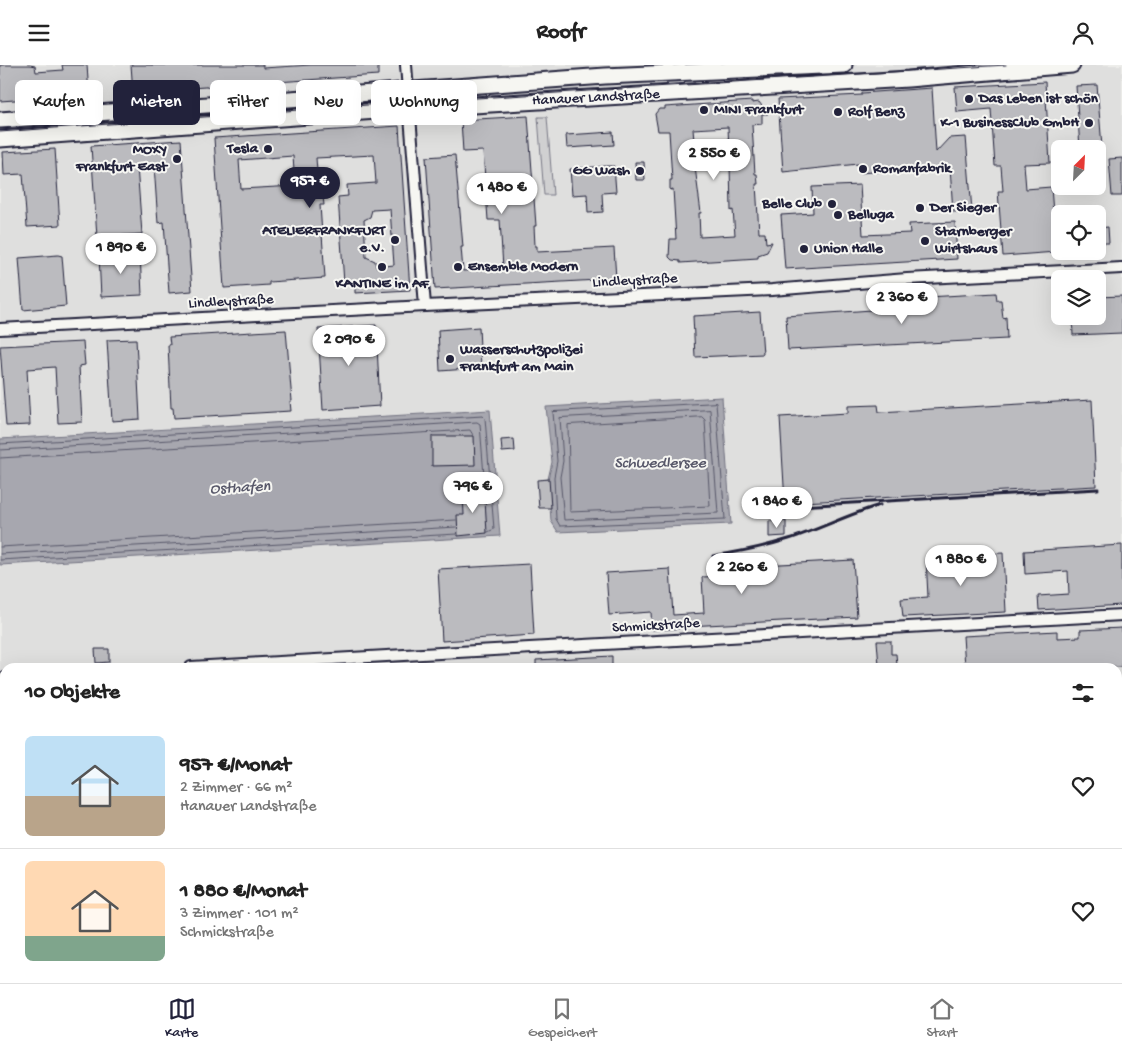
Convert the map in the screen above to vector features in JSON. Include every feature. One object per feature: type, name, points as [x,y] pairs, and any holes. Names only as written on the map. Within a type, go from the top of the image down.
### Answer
[{"type":"main road","name":"Hanauer Landstraße","points":[[477,85],[605,76],[844,65]]},
{"type":"main road","name":"Hanauer Landstraße","points":[[477,105],[831,84],[1072,65]]},
{"type":"main road","name":"Hanauer Landstraße","points":[[0,120],[371,93]]},
{"type":"main road","name":"Hanauer Landstraße","points":[[0,139],[371,112]]},
{"type":"street","points":[[406,65],[407,80]]},
{"type":"street","points":[[410,125],[425,305]]},
{"type":"street","name":"Lindleystraße","points":[[0,329],[425,305],[772,290],[907,279],[1122,268]]},
{"type":"street","name":"Schmickstraße","points":[[263,663],[1122,615]]},
{"type":"shaded area","name":"Osthafen","points":[[0,65],[1122,65],[1122,663],[0,663]]},
{"type":"shaded area","points":[[538,117],[547,117],[553,195],[544,195]]},
{"type":"water","name":"Schwedlersee","points":[[722,397],[731,524],[558,532],[551,521],[548,479],[552,462],[546,407]]},
{"type":"water","name":"Osthafen","points":[[490,410],[500,536],[0,565],[0,439]]},
{"type":"building","points":[[0,65],[30,65],[35,66],[36,72],[63,70],[62,65],[87,65],[88,80],[15,80],[15,100],[0,101]]},
{"type":"building","points":[[131,65],[263,65],[263,68],[311,65],[378,65],[378,75],[286,81],[210,80],[210,87],[200,87],[200,80],[132,80]]},
{"type":"building","points":[[1045,82],[1050,163],[1024,164],[1026,189],[1051,187],[1051,252],[1003,256],[998,191],[1003,191],[1001,166],[995,166],[991,109],[957,112],[955,87]]},
{"type":"building","name":"K-1 BusinessClub GmbH","points":[[1097,85],[1101,140],[1079,140],[1076,86]]},
{"type":"building","points":[[932,88],[936,152],[949,138],[966,137],[972,211],[953,212],[950,167],[859,173],[858,164],[783,172],[778,99],[862,95],[862,93]]},
{"type":"building","points":[[752,101],[752,103],[759,102],[768,114],[762,114],[762,124],[752,125],[755,174],[757,174],[758,184],[756,184],[759,233],[765,233],[766,243],[772,242],[767,252],[758,255],[758,258],[680,263],[680,261],[672,260],[669,257],[670,239],[676,239],[673,189],[670,190],[670,180],[672,180],[669,131],[658,131],[655,114],[659,109],[665,109],[665,107]],"holes":[[[728,127],[729,151],[727,151],[728,165],[730,164],[731,211],[733,210],[735,235],[700,237],[699,213],[701,213],[695,167],[698,166],[693,129]]]},
{"type":"building","points":[[528,116],[536,226],[534,226],[535,246],[537,246],[537,252],[614,248],[616,279],[435,289],[426,157],[455,155],[463,247],[461,247],[463,271],[503,268],[500,220],[488,220],[483,151],[463,152],[461,125],[477,125],[477,119]]},
{"type":"building","points":[[399,126],[410,290],[355,293],[355,283],[344,283],[338,197],[348,196],[347,185],[376,183],[374,155],[316,158],[318,184],[319,189],[322,188],[324,205],[320,205],[325,278],[269,282],[269,285],[224,288],[214,138]],"holes":[[[293,156],[295,186],[241,189],[239,160]],[[390,209],[394,265],[376,267],[375,261],[366,257],[364,220],[370,217],[372,210]]]},
{"type":"building","points":[[613,132],[614,145],[567,148],[566,135]]},
{"type":"building","points":[[181,140],[192,291],[169,293],[164,222],[158,223],[154,165],[137,166],[142,234],[97,237],[91,146]]},
{"type":"building","points":[[55,149],[60,225],[27,227],[23,174],[4,175],[3,152]]},
{"type":"building","points":[[1122,158],[1122,196],[1112,196],[1109,159]]},
{"type":"building","name":"GG Wash","points":[[635,162],[644,162],[645,180],[636,180]]},
{"type":"building","points":[[614,166],[616,192],[602,193],[603,212],[588,213],[587,194],[572,195],[570,169]]},
{"type":"building","points":[[860,185],[863,235],[910,233],[909,224],[955,222],[957,259],[785,269],[781,215],[813,213],[812,187]]},
{"type":"building","points":[[1106,227],[1108,227],[1109,243],[1106,243]]},
{"type":"building","points":[[140,253],[142,295],[101,297],[99,256]]},
{"type":"building","points":[[62,256],[66,306],[23,310],[19,258]]},
{"type":"building","points":[[996,293],[997,300],[1001,300],[1003,318],[1006,317],[1007,339],[788,350],[786,316],[929,306],[928,297]]},
{"type":"building","points":[[1122,296],[1122,333],[1073,335],[1072,325],[1106,325],[1106,297]]},
{"type":"building","points":[[760,312],[763,354],[695,357],[693,316]]},
{"type":"building","points":[[376,325],[380,406],[323,410],[318,329]]},
{"type":"building","points":[[479,327],[481,368],[440,371],[438,330]]},
{"type":"building","points":[[286,330],[292,401],[290,401],[291,411],[174,418],[173,408],[171,408],[169,337]]},
{"type":"building","points":[[136,339],[140,419],[112,421],[107,340]]},
{"type":"building","points":[[83,342],[85,365],[79,366],[82,422],[58,423],[55,367],[27,369],[30,425],[6,426],[0,346]]},
{"type":"building","points":[[1092,400],[1096,486],[785,503],[780,417],[848,413],[848,406],[878,405],[879,412]]},
{"type":"building","points":[[432,436],[474,436],[475,465],[432,466]]},
{"type":"building","points":[[514,439],[515,451],[502,452],[501,440]]},
{"type":"building","points":[[549,479],[551,508],[539,508],[537,480]]},
{"type":"building","points":[[487,490],[487,500],[485,500],[487,533],[458,536],[457,515],[464,515],[463,491]]},
{"type":"building","points":[[769,521],[786,521],[786,536],[769,537]]},
{"type":"building","points":[[1122,545],[1122,605],[1039,610],[1038,596],[1069,594],[1068,571],[1025,574],[1024,551]]},
{"type":"building","points":[[1003,553],[1006,612],[903,617],[901,599],[928,597],[926,557]]},
{"type":"building","points":[[853,560],[857,617],[688,626],[688,628],[652,630],[651,612],[609,615],[606,573],[670,569],[673,615],[704,613],[702,577],[726,576],[726,567]]},
{"type":"building","points":[[530,564],[534,635],[442,641],[438,569]]},
{"type":"building","points":[[1122,628],[1122,663],[965,663],[963,636],[1057,631],[1057,638],[1080,637],[1080,630]]},
{"type":"building","points":[[877,641],[891,641],[891,654],[896,654],[897,663],[879,663]]},
{"type":"building","points":[[95,649],[109,649],[109,662],[96,663]]},
{"type":"building","points":[[612,656],[612,663],[536,663],[536,660]]},
{"type":"tram line","points":[[0,132],[381,104],[1006,65]]},
{"type":"railway","points":[[799,506],[1098,489]]},
{"type":"railway","points":[[713,556],[789,539],[880,505]]},
{"type":"place","name":"Das Leben ist schön","points":[[969,99]]},
{"type":"place","name":"MINI Frankfurt","points":[[704,110]]},
{"type":"place","name":"Rolf Benz","points":[[838,112]]},
{"type":"place","name":"K-1 BusinessClub GmbH","points":[[1089,123]]},
{"type":"place","name":"Tesla","points":[[268,149]]},
{"type":"place","name":"MOXY Frankfurt East","points":[[177,159]]},
{"type":"place","name":"Romanfabrik","points":[[863,169]]},
{"type":"place","name":"GG Wash","points":[[640,171]]},
{"type":"place","name":"Belle Club","points":[[832,204]]},
{"type":"place","name":"Der Sieger","points":[[920,208]]},
{"type":"place","name":"Belluga","points":[[838,215]]},
{"type":"place","name":"ATELIERFRANKFURT e.V.","points":[[395,240]]},
{"type":"place","name":"Starnberger Wirtshaus","points":[[925,241]]},
{"type":"place","name":"Union Halle","points":[[804,249]]},
{"type":"place","name":"KANTINE im AF","points":[[382,267]]},
{"type":"place","name":"Ensemble Modern","points":[[458,267]]},
{"type":"place","name":"Wasserschutzpolizei Frankfurt am Main","points":[[450,359]]}]
